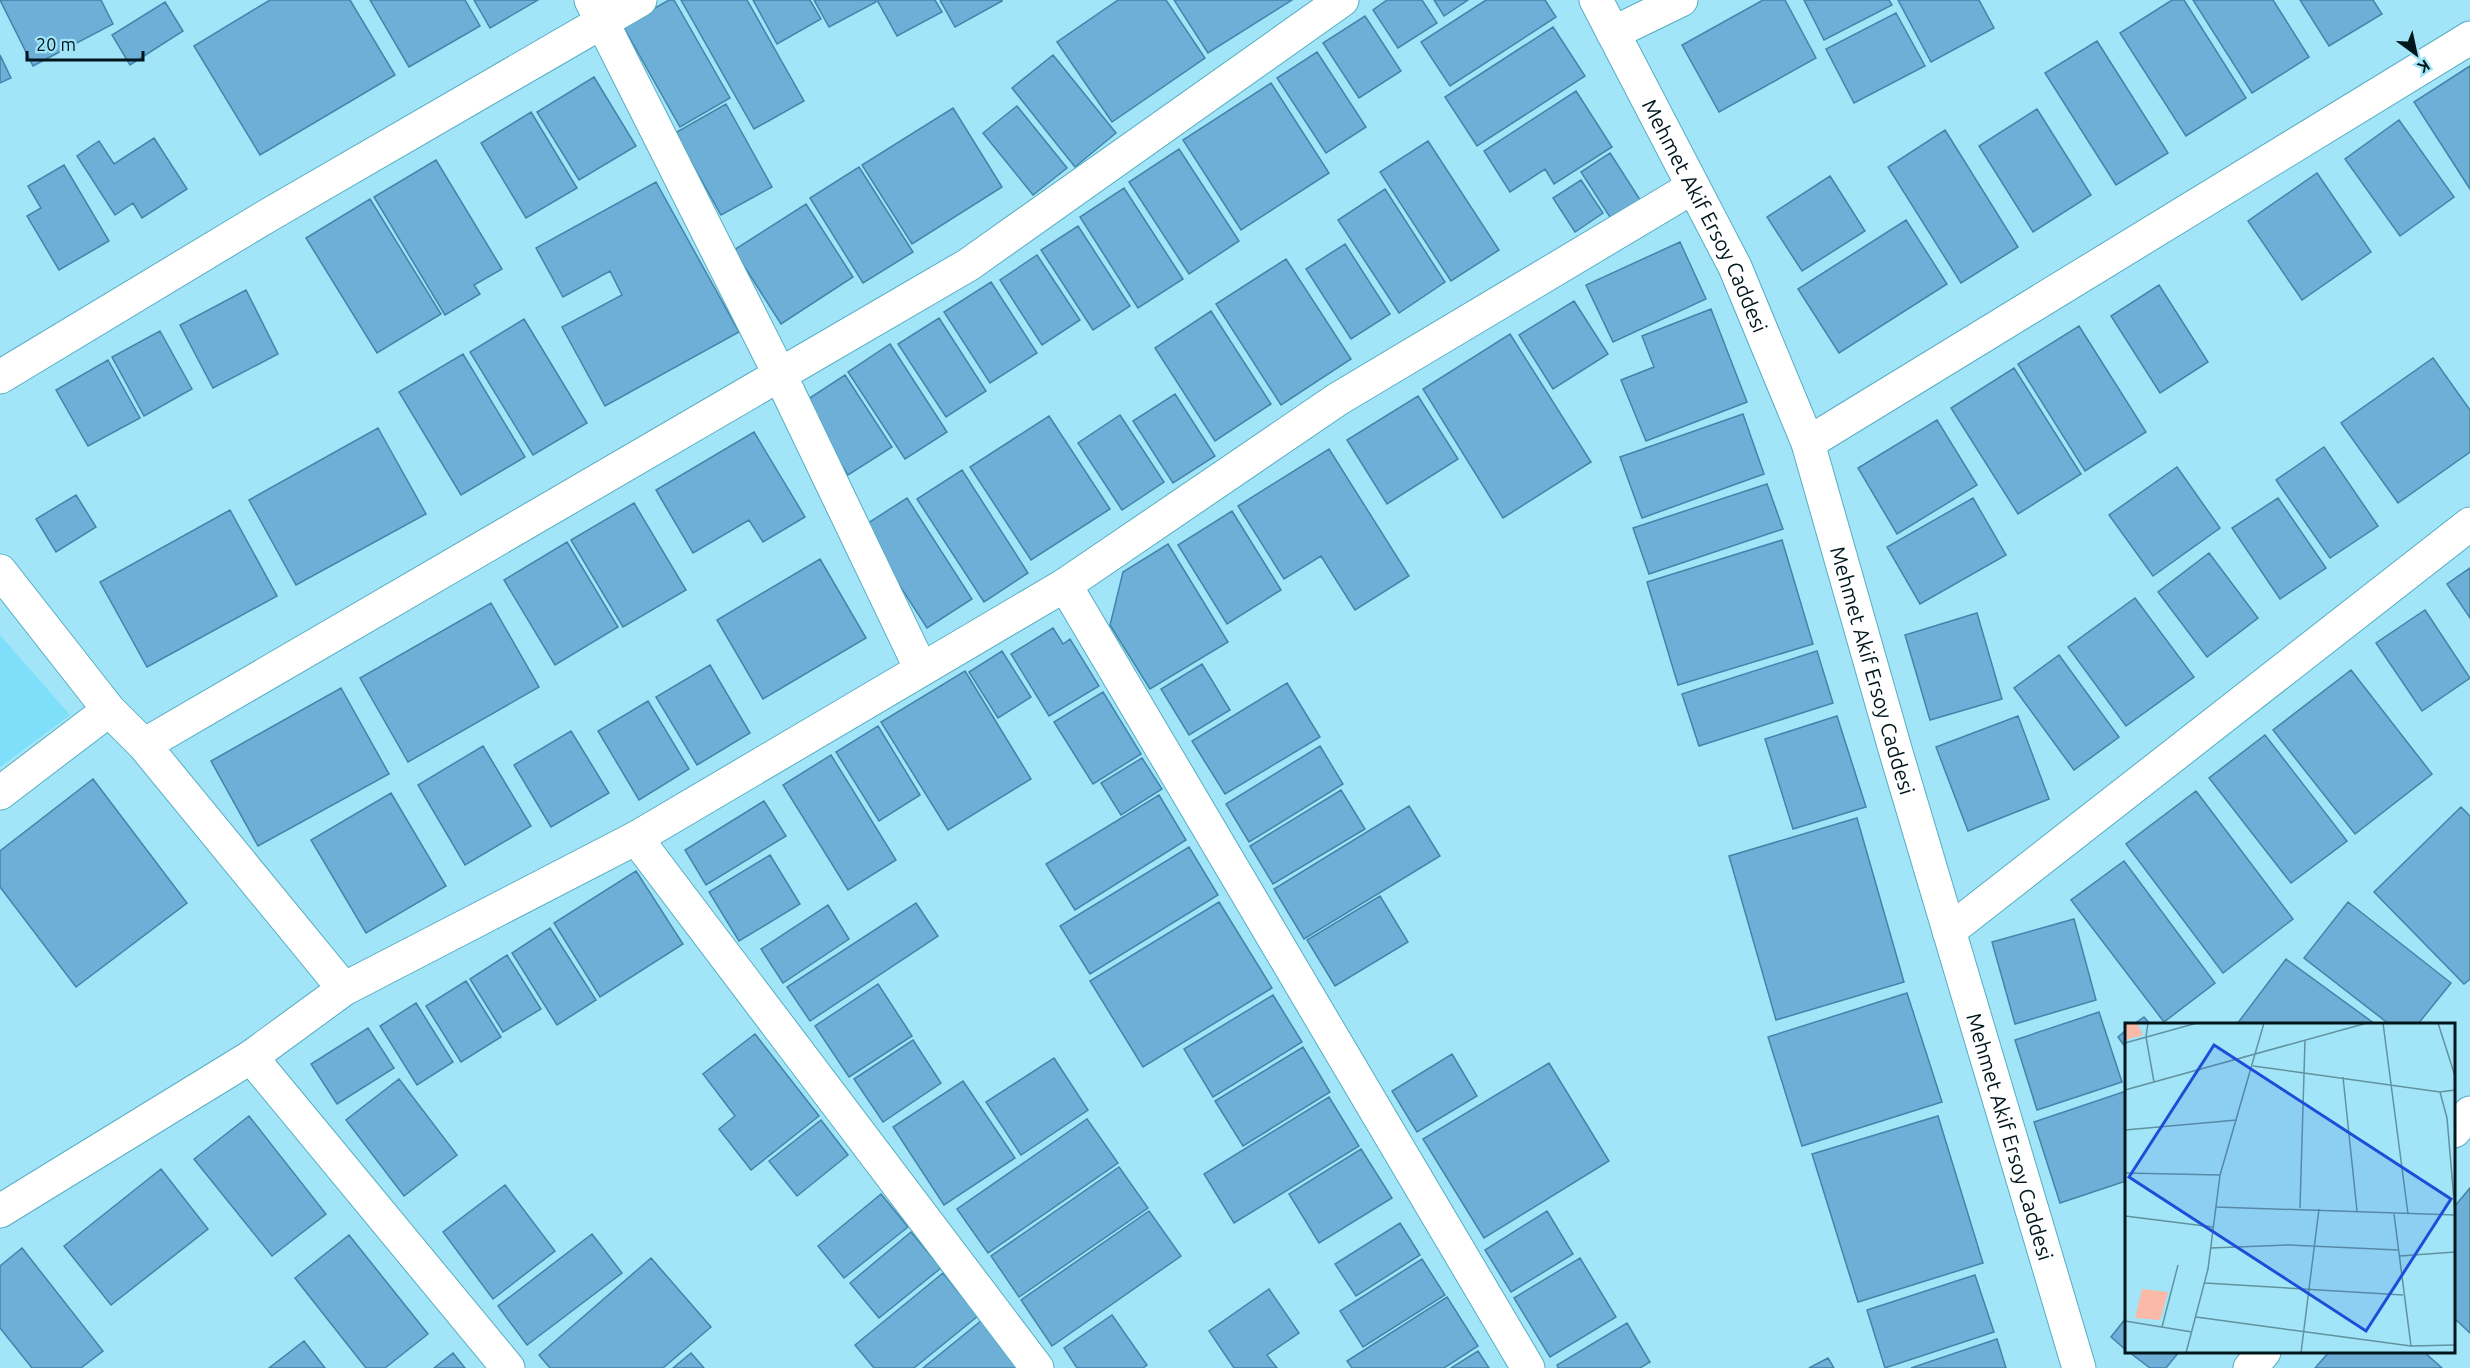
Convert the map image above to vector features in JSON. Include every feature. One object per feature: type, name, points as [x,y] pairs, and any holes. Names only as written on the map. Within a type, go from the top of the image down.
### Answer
[{"type":"street","points":[[0,377],[267,216],[596,11],[640,0]]},
{"type":"street","points":[[144,745],[968,265],[1342,0]]},
{"type":"street","name":"Mehmet Akif Ersoy Caddesi","points":[[1596,0],[1735,267],[1808,443],[1949,931],[2079,1368]]},
{"type":"street","points":[[1613,33],[1680,0]]},
{"type":"street","points":[[596,11],[780,375],[921,669]]},
{"type":"street","points":[[1808,443],[2470,38]]},
{"type":"street","points":[[0,1211],[251,1057],[344,989],[636,838],[1065,585],[1338,399],[1693,187]]},
{"type":"street","points":[[1949,931],[2470,524]]},
{"type":"street","points":[[0,571],[109,710],[144,745],[344,989]]},
{"type":"street","points":[[1065,585],[1528,1368]]},
{"type":"street","points":[[0,793],[109,710]]},
{"type":"street","points":[[636,838],[1037,1368]]},
{"type":"street","points":[[251,1057],[508,1368]]},
{"type":"street","points":[[2455,1130],[2470,1113]]},
{"type":"street","points":[[2250,1368],[2263,1353]]},
{"type":"shaded area","points":[[0,635],[70,715],[0,767]]},
{"type":"building","points":[[0,0],[101,0],[113,24],[33,66]]},
{"type":"building","points":[[270,0],[350,0],[395,75],[260,155],[194,46]]},
{"type":"building","points":[[370,0],[465,0],[480,26],[409,67]]},
{"type":"building","points":[[474,0],[538,0],[490,28]]},
{"type":"building","points":[[669,0],[674,0],[730,98],[680,127],[623,26]]},
{"type":"building","points":[[681,0],[747,0],[804,101],[754,129]]},
{"type":"building","points":[[753,0],[810,0],[821,19],[777,44]]},
{"type":"building","points":[[814,0],[875,0],[876,2],[829,27]]},
{"type":"building","points":[[877,0],[935,0],[942,12],[897,36]]},
{"type":"building","points":[[940,0],[1002,0],[1002,1],[955,27]]},
{"type":"building","points":[[1118,0],[1166,0],[1205,58],[1112,122],[1057,42]]},
{"type":"building","points":[[1174,0],[1292,0],[1208,53]]},
{"type":"building","points":[[1387,0],[1422,0],[1437,23],[1398,48],[1373,10]]},
{"type":"building","points":[[1434,0],[1468,0],[1444,16]]},
{"type":"building","points":[[1486,0],[1545,0],[1556,17],[1450,86],[1421,42]]},
{"type":"building","points":[[1763,0],[1785,0],[1816,58],[1719,112],[1682,45]]},
{"type":"building","points":[[1804,0],[1889,0],[1892,5],[1824,40]]},
{"type":"building","points":[[1898,0],[1979,0],[1994,28],[1931,62]]},
{"type":"building","points":[[2172,0],[2184,0],[2246,98],[2186,136],[2120,33]]},
{"type":"building","points":[[2193,0],[2273,0],[2309,57],[2252,93]]},
{"type":"building","points":[[2300,0],[2373,0],[2382,14],[2329,46]]},
{"type":"building","points":[[165,2],[183,31],[130,65],[112,35]]},
{"type":"building","points":[[1896,13],[1925,66],[1854,103],[1826,49]]},
{"type":"building","points":[[1365,16],[1401,71],[1359,98],[1323,43]]},
{"type":"building","points":[[1553,27],[1585,76],[1477,146],[1445,97]]},
{"type":"building","points":[[2097,41],[2168,153],[2116,185],[2045,73]]},
{"type":"building","points":[[1317,52],[1366,127],[1326,153],[1277,78]]},
{"type":"building","points":[[0,55],[11,78],[0,83]]},
{"type":"building","points":[[1053,55],[1116,133],[1075,167],[1012,88]]},
{"type":"building","points":[[2470,66],[2470,189],[2414,102]]},
{"type":"building","points":[[594,77],[636,146],[579,180],[537,112]]},
{"type":"building","points":[[1271,83],[1329,173],[1241,230],[1183,140]]},
{"type":"building","points":[[1576,91],[1612,147],[1554,184],[1545,169],[1510,192],[1484,151]]},
{"type":"building","points":[[726,104],[772,187],[721,215],[675,133]]},
{"type":"building","points":[[1017,106],[1067,168],[1033,195],[983,133]]},
{"type":"building","points":[[953,108],[1002,187],[912,244],[862,165]]},
{"type":"building","points":[[2037,109],[2091,195],[2033,232],[1979,146]]},
{"type":"building","points":[[531,112],[577,188],[526,218],[481,143]]},
{"type":"building","points":[[2399,120],[2454,197],[2400,236],[2345,159]]},
{"type":"building","points":[[1945,130],[2018,247],[1961,283],[1888,167]]},
{"type":"building","points":[[154,138],[187,189],[142,218],[133,203],[115,215],[77,156],[99,141],[114,164]]},
{"type":"building","points":[[1428,141],[1499,250],[1451,281],[1380,172]]},
{"type":"building","points":[[1179,149],[1239,241],[1189,274],[1129,182]]},
{"type":"building","points":[[1610,153],[1646,209],[1617,228],[1581,172]]},
{"type":"building","points":[[436,160],[502,269],[474,285],[480,294],[445,315],[374,197]]},
{"type":"building","points":[[64,165],[109,241],[59,270],[27,216],[41,208],[28,186]]},
{"type":"building","points":[[859,167],[913,252],[863,283],[810,198]]},
{"type":"building","points":[[2317,173],[2371,252],[2302,300],[2248,221]]},
{"type":"building","points":[[1830,176],[1865,231],[1802,271],[1767,217]]},
{"type":"building","points":[[1581,180],[1603,213],[1575,232],[1553,198]]},
{"type":"building","points":[[656,182],[739,332],[605,406],[562,327],[622,295],[610,271],[563,297],[536,248]]},
{"type":"building","points":[[1124,188],[1183,279],[1138,308],[1080,217]]},
{"type":"building","points":[[1385,189],[1445,282],[1399,313],[1338,220]]},
{"type":"building","points":[[370,199],[441,314],[377,353],[306,238]]},
{"type":"building","points":[[806,204],[853,277],[781,324],[734,250]]},
{"type":"building","points":[[1906,220],[1947,284],[1839,353],[1798,289]]},
{"type":"building","points":[[1078,226],[1130,306],[1093,330],[1041,250]]},
{"type":"building","points":[[1680,242],[1706,299],[1613,342],[1586,285]]},
{"type":"building","points":[[1345,244],[1390,314],[1351,339],[1306,269]]},
{"type":"building","points":[[1037,255],[1080,320],[1042,345],[1000,280]]},
{"type":"building","points":[[1286,259],[1351,359],[1281,405],[1216,304]]},
{"type":"building","points":[[991,282],[1037,353],[990,383],[944,312]]},
{"type":"building","points":[[2159,285],[2208,362],[2160,393],[2111,316]]},
{"type":"building","points":[[246,290],[278,354],[213,388],[180,325]]},
{"type":"building","points":[[1574,301],[1608,354],[1553,389],[1519,335]]},
{"type":"building","points":[[1711,309],[1747,402],[1646,441],[1621,380],[1654,367],[1642,336]]},
{"type":"building","points":[[1211,311],[1271,404],[1215,441],[1155,348]]},
{"type":"building","points":[[939,318],[986,391],[946,417],[898,344]]},
{"type":"building","points":[[524,319],[587,423],[533,455],[470,352]]},
{"type":"building","points":[[2079,326],[2146,432],[2085,471],[2018,364]]},
{"type":"building","points":[[160,331],[192,389],[144,416],[112,357]]},
{"type":"building","points":[[1510,334],[1591,462],[1503,518],[1423,389]]},
{"type":"building","points":[[890,344],[947,432],[905,459],[848,372]]},
{"type":"building","points":[[463,354],[525,457],[461,495],[399,392]]},
{"type":"building","points":[[2433,358],[2470,410],[2470,452],[2398,503],[2341,423]]},
{"type":"building","points":[[108,360],[140,418],[88,446],[56,390]]},
{"type":"building","points":[[2014,368],[2081,474],[2018,514],[1951,408]]},
{"type":"building","points":[[845,375],[892,447],[848,475],[802,403]]},
{"type":"building","points":[[1175,394],[1215,456],[1173,483],[1133,421]]},
{"type":"building","points":[[1418,396],[1458,459],[1387,504],[1347,440]]},
{"type":"building","points":[[1743,414],[1764,474],[1642,518],[1620,457]]},
{"type":"building","points":[[1120,415],[1164,482],[1122,510],[1078,443]]},
{"type":"building","points":[[1049,416],[1110,509],[1031,560],[970,467]]},
{"type":"building","points":[[1937,420],[1977,485],[1897,534],[1858,468]]},
{"type":"building","points":[[378,428],[426,514],[296,585],[249,500]]},
{"type":"building","points":[[754,432],[805,517],[763,542],[749,520],[693,553],[656,490]]},
{"type":"building","points":[[2324,447],[2378,526],[2330,558],[2276,480]]},
{"type":"building","points":[[1329,449],[1409,576],[1355,610],[1321,556],[1284,579],[1238,506]]},
{"type":"building","points":[[2177,467],[2220,528],[2153,576],[2109,515]]},
{"type":"building","points":[[962,470],[1028,573],[984,602],[917,499]]},
{"type":"building","points":[[1767,484],[1783,529],[1649,574],[1633,528]]},
{"type":"building","points":[[76,495],[96,527],[56,552],[36,519]]},
{"type":"building","points":[[907,498],[972,599],[927,628],[862,527]]},
{"type":"building","points":[[1973,498],[2006,555],[1920,604],[1887,547]]},
{"type":"building","points":[[2278,498],[2326,568],[2280,599],[2232,528]]},
{"type":"building","points":[[634,503],[686,590],[623,627],[571,540]]},
{"type":"building","points":[[230,510],[277,596],[147,667],[100,582]]},
{"type":"building","points":[[1232,511],[1281,590],[1227,624],[1178,545]]},
{"type":"building","points":[[1782,540],[1813,644],[1678,685],[1647,582]]},
{"type":"building","points":[[567,542],[618,627],[555,665],[504,580]]},
{"type":"building","points":[[1168,544],[1228,642],[1150,689],[1110,625],[1123,572]]},
{"type":"building","points":[[2209,553],[2258,618],[2207,657],[2158,592]]},
{"type":"building","points":[[820,559],[866,638],[763,699],[717,620]]},
{"type":"building","points":[[2470,568],[2470,618],[2447,584]]},
{"type":"building","points":[[2135,598],[2194,677],[2126,726],[2068,647]]},
{"type":"building","points":[[491,603],[539,687],[408,762],[360,678]]},
{"type":"building","points":[[2425,610],[2470,678],[2422,711],[2376,643]]},
{"type":"building","points":[[1977,613],[2002,699],[1930,720],[1905,635]]},
{"type":"building","points":[[1053,628],[1063,644],[1070,639],[1099,686],[1049,716],[1011,654]]},
{"type":"building","points":[[1002,651],[1031,697],[998,718],[969,672]]},
{"type":"building","points":[[1817,651],[1833,703],[1699,746],[1682,694]]},
{"type":"building","points":[[2059,655],[2119,737],[2074,770],[2014,688]]},
{"type":"building","points":[[1202,664],[1230,710],[1189,735],[1161,689]]},
{"type":"building","points":[[710,665],[750,733],[697,765],[656,697]]},
{"type":"building","points":[[2351,670],[2432,774],[2355,834],[2273,730]]},
{"type":"building","points":[[965,671],[1031,779],[948,830],[881,722]]},
{"type":"building","points":[[1287,683],[1320,737],[1225,794],[1192,741]]},
{"type":"building","points":[[341,688],[389,774],[258,846],[211,761]]},
{"type":"building","points":[[1103,692],[1141,754],[1093,784],[1054,722]]},
{"type":"building","points":[[648,701],[689,769],[639,800],[598,731]]},
{"type":"building","points":[[1837,716],[1866,807],[1793,829],[1765,739]]},
{"type":"building","points":[[2018,716],[2049,799],[1968,831],[1936,747]]},
{"type":"building","points":[[878,726],[920,795],[879,821],[836,752]]},
{"type":"building","points":[[571,731],[609,793],[551,827],[514,765]]},
{"type":"building","points":[[2265,735],[2347,841],[2291,883],[2209,778]]},
{"type":"building","points":[[483,746],[531,826],[465,865],[418,785]]},
{"type":"building","points":[[1320,746],[1343,784],[1249,842],[1226,804]]},
{"type":"building","points":[[831,755],[896,860],[848,890],[783,785]]},
{"type":"building","points":[[1142,758],[1162,789],[1121,815],[1101,783]]},
{"type":"building","points":[[93,779],[187,903],[76,987],[0,887],[0,851]]},
{"type":"building","points":[[1341,790],[1365,829],[1273,884],[1250,846]]},
{"type":"building","points":[[2196,791],[2293,919],[2223,973],[2126,844]]},
{"type":"building","points":[[391,793],[446,886],[366,933],[311,840]]},
{"type":"building","points":[[1159,795],[1186,840],[1075,910],[1046,864]]},
{"type":"building","points":[[764,801],[786,836],[706,885],[685,850]]},
{"type":"building","points":[[1409,806],[1440,856],[1304,939],[1274,889]]},
{"type":"building","points":[[2461,807],[2470,816],[2470,979],[2464,984],[2374,892]]},
{"type":"building","points":[[1857,818],[1904,982],[1776,1020],[1729,856]]},
{"type":"building","points":[[1189,847],[1218,895],[1090,974],[1060,926]]},
{"type":"building","points":[[770,855],[800,904],[739,941],[709,892]]},
{"type":"building","points":[[2124,861],[2215,983],[2164,1022],[2071,900]]},
{"type":"building","points":[[636,871],[683,944],[600,997],[554,923]]},
{"type":"building","points":[[1380,896],[1408,942],[1335,986],[1307,940]]},
{"type":"building","points":[[1219,902],[1272,988],[1143,1067],[1090,981]]},
{"type":"building","points":[[2348,902],[2451,983],[2419,1023],[2388,1023],[2304,958]]},
{"type":"building","points":[[916,903],[938,936],[810,1021],[787,987]]},
{"type":"building","points":[[828,905],[849,939],[783,983],[761,949]]},
{"type":"building","points":[[2074,919],[2096,1000],[2015,1024],[1992,942]]},
{"type":"building","points":[[550,928],[596,1000],[557,1025],[512,953]]},
{"type":"building","points":[[507,955],[541,1009],[503,1032],[470,979]]},
{"type":"building","points":[[2286,959],[2374,1023],[2238,1023]]},
{"type":"building","points":[[466,981],[501,1037],[461,1062],[426,1006]]},
{"type":"building","points":[[878,984],[912,1036],[849,1077],[815,1026]]},
{"type":"building","points":[[1907,993],[1942,1102],[1802,1146],[1768,1037]]},
{"type":"building","points":[[1273,995],[1302,1042],[1213,1097],[1184,1049]]},
{"type":"building","points":[[416,1003],[453,1062],[417,1085],[380,1026]]},
{"type":"building","points":[[2099,1012],[2122,1082],[2037,1110],[2015,1040]]},
{"type":"building","points":[[2144,1017],[2149,1023],[2135,1023]]},
{"type":"building","points":[[368,1028],[394,1068],[337,1104],[311,1064]]},
{"type":"building","points":[[2125,1031],[2125,1047],[2118,1037]]},
{"type":"building","points":[[755,1034],[819,1116],[751,1170],[719,1129],[735,1116],[703,1074]]},
{"type":"building","points":[[913,1040],[941,1083],[883,1122],[854,1079]]},
{"type":"building","points":[[1303,1047],[1330,1092],[1243,1146],[1215,1101]]},
{"type":"building","points":[[1452,1054],[1477,1096],[1417,1132],[1392,1091]]},
{"type":"building","points":[[1054,1058],[1088,1110],[1021,1155],[986,1102]]},
{"type":"building","points":[[1549,1063],[1609,1161],[1484,1238],[1423,1139]]},
{"type":"building","points":[[399,1079],[457,1155],[404,1196],[346,1120]]},
{"type":"building","points":[[963,1081],[1015,1158],[944,1205],[893,1127]]},
{"type":"building","points":[[2125,1091],[2125,1181],[2060,1203],[2034,1122]]},
{"type":"building","points":[[1329,1097],[1359,1146],[1234,1223],[1204,1174]]},
{"type":"building","points":[[249,1116],[326,1214],[272,1256],[194,1159]]},
{"type":"building","points":[[1938,1116],[1983,1263],[1858,1302],[1812,1154]]},
{"type":"building","points":[[1087,1119],[1118,1163],[988,1253],[957,1209]]},
{"type":"building","points":[[821,1120],[848,1155],[797,1196],[769,1161]]},
{"type":"building","points":[[1361,1149],[1392,1198],[1319,1243],[1289,1194]]},
{"type":"building","points":[[1119,1167],[1148,1208],[1019,1297],[991,1256]]},
{"type":"building","points":[[161,1169],[208,1229],[111,1305],[64,1246]]},
{"type":"building","points":[[505,1185],[555,1251],[493,1299],[443,1232]]},
{"type":"building","points":[[2470,1188],[2470,1333],[2455,1319],[2455,1206]]},
{"type":"building","points":[[881,1194],[908,1227],[844,1278],[818,1246]]},
{"type":"building","points":[[1149,1211],[1181,1256],[1052,1346],[1021,1300]]},
{"type":"building","points":[[1547,1211],[1573,1254],[1511,1292],[1485,1250]]},
{"type":"building","points":[[1400,1223],[1420,1255],[1356,1296],[1335,1264]]},
{"type":"building","points":[[911,1232],[941,1268],[879,1318],[850,1283]]},
{"type":"building","points":[[592,1234],[622,1273],[527,1345],[498,1306]]},
{"type":"building","points":[[349,1235],[428,1334],[385,1368],[366,1368],[295,1278]]},
{"type":"building","points":[[22,1248],[103,1351],[81,1368],[32,1368],[0,1328],[0,1266]]},
{"type":"building","points":[[651,1258],[711,1327],[663,1368],[550,1368],[539,1355]]},
{"type":"building","points":[[1580,1258],[1616,1317],[1550,1357],[1514,1298]]},
{"type":"building","points":[[1422,1259],[1445,1295],[1363,1347],[1340,1311]]},
{"type":"building","points":[[943,1273],[978,1316],[914,1368],[874,1368],[855,1345]]},
{"type":"building","points":[[1975,1275],[1994,1332],[1885,1368],[1867,1310]]},
{"type":"building","points":[[1269,1289],[1299,1333],[1267,1355],[1277,1368],[1234,1368],[1209,1331]]},
{"type":"building","points":[[1447,1297],[1478,1346],[1444,1368],[1352,1368],[1347,1361]]},
{"type":"building","points":[[1112,1315],[1147,1365],[1143,1368],[1077,1368],[1064,1348]]},
{"type":"building","points":[[2125,1319],[2125,1349],[2111,1337]]},
{"type":"building","points":[[982,1320],[1017,1368],[923,1368]]},
{"type":"building","points":[[1627,1323],[1650,1362],[1640,1368],[1558,1368],[1557,1365]]},
{"type":"building","points":[[1997,1339],[2006,1368],[1911,1368]]},
{"type":"building","points":[[304,1341],[325,1368],[269,1368]]},
{"type":"building","points":[[1478,1351],[1489,1368],[1451,1368]]},
{"type":"building","points":[[453,1353],[465,1368],[434,1368]]},
{"type":"building","points":[[691,1353],[704,1368],[673,1368]]},
{"type":"building","points":[[2130,1353],[2178,1353],[2166,1368],[2150,1368]]},
{"type":"building","points":[[2328,1353],[2425,1353],[2442,1368],[2315,1368]]},
{"type":"building","points":[[1828,1358],[1834,1368],[1809,1368]]}]
